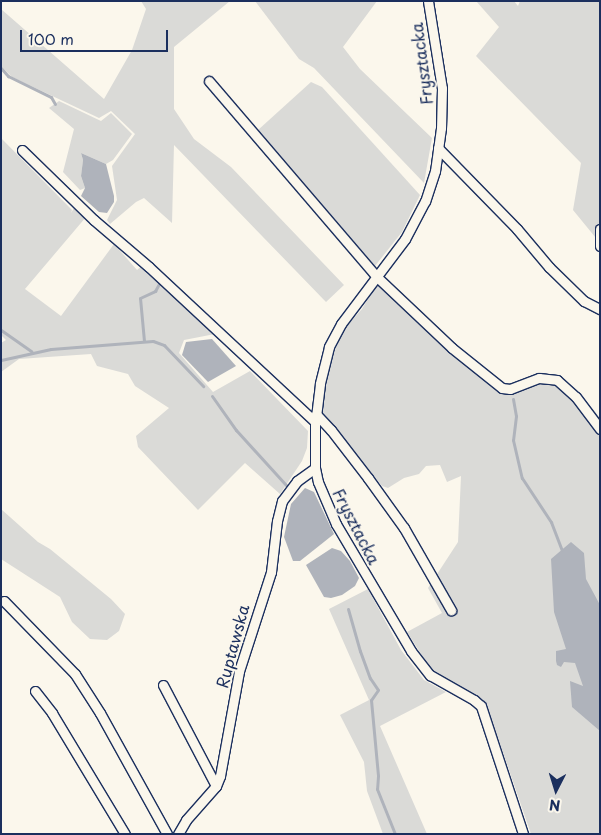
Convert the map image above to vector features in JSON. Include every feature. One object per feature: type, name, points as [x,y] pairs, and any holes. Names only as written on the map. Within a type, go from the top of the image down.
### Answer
[{"type":"street","name":"Frysztacka","points":[[428,1],[442,88],[435,172],[425,201],[405,239],[341,324],[332,341],[320,384],[316,418],[315,468],[318,482],[336,524],[411,651],[430,676],[474,700],[481,706],[523,834]]},
{"type":"street","points":[[209,81],[309,195],[377,277],[452,348],[497,386],[510,389],[539,378],[557,380],[576,397],[600,429]]},
{"type":"street","points":[[438,148],[517,229],[549,267],[584,301],[600,309]]},
{"type":"street","points":[[22,150],[94,220],[150,267],[331,430],[404,528],[451,610]]},
{"type":"street","points":[[600,229],[600,246]]},
{"type":"street","name":"Ruptawska","points":[[178,834],[186,820],[216,786],[220,776],[239,671],[250,632],[271,572],[277,521],[282,501],[297,481],[315,468]]},
{"type":"street","points":[[4,601],[75,674],[100,713],[167,834]]},
{"type":"street","points":[[163,685],[216,786]]},
{"type":"street","points":[[35,691],[52,713],[125,834]]},
{"type":"shaded area","points":[[141,1],[230,1],[174,47],[174,109],[194,139],[231,167],[344,285],[326,302],[174,145],[172,223],[144,198],[136,202],[110,224],[107,220],[117,200],[112,166],[135,134],[111,111],[99,118],[12,77],[1,66],[1,9],[104,99],[132,50],[146,9]]},
{"type":"shaded area","points":[[255,1],[377,1],[343,47],[360,69],[432,138],[424,183],[314,68],[299,59]]},
{"type":"shaded area","points":[[476,1],[514,1],[518,6],[520,1],[600,1],[600,243],[573,210],[581,163],[476,56],[499,27]]},
{"type":"shaded area","points":[[311,82],[322,87],[420,195],[402,232],[375,266],[258,130]]},
{"type":"shaded area","points":[[59,101],[101,121],[111,113],[132,134],[113,160],[106,164],[81,153],[83,160],[81,176],[85,188],[80,190],[63,172],[74,129],[49,108]]},
{"type":"shaded area","points":[[1,138],[72,210],[71,213],[74,208],[86,217],[25,289],[61,316],[114,244],[137,270],[143,265],[215,334],[184,340],[179,353],[213,392],[250,371],[308,431],[307,448],[302,461],[280,494],[245,463],[198,510],[138,447],[136,436],[169,408],[135,386],[128,374],[97,366],[91,354],[19,359],[1,372],[1,343],[6,340],[1,335]]},
{"type":"shaded area","points":[[81,153],[106,164],[114,196],[114,202],[107,213],[99,212],[81,196],[85,188],[81,176],[83,160]]},
{"type":"shaded area","points":[[378,282],[505,386],[539,372],[561,377],[580,393],[600,418],[600,834],[531,834],[486,703],[430,668],[407,632],[442,613],[428,588],[458,542],[461,476],[447,482],[440,465],[426,466],[419,474],[404,478],[388,488],[382,486],[321,411],[331,359],[344,329],[362,309]]},
{"type":"shaded area","points":[[212,339],[236,366],[208,382],[182,355],[186,342]]},
{"type":"shaded area","points":[[305,488],[314,492],[334,534],[300,561],[293,561],[284,537],[291,504]]},
{"type":"shaded area","points":[[1,509],[38,542],[50,549],[111,599],[125,614],[119,631],[107,640],[90,639],[72,622],[60,597],[1,559]]},
{"type":"shaded area","points":[[571,542],[584,553],[586,579],[600,605],[600,731],[572,707],[570,681],[583,686],[575,663],[564,662],[561,667],[557,665],[556,661],[556,651],[566,649],[554,612],[551,559]]},
{"type":"shaded area","points":[[332,548],[341,551],[350,561],[359,578],[355,586],[342,595],[331,598],[324,597],[306,565]]},
{"type":"shaded area","points":[[368,589],[401,650],[424,680],[446,692],[380,726],[427,834],[383,834],[367,791],[364,762],[340,715],[369,700],[329,609]]},
{"type":"waterway","points":[[1,68],[8,76],[51,97],[55,104]]},
{"type":"waterway","points":[[144,341],[140,298],[155,291],[160,282]]},
{"type":"waterway","points":[[1,330],[31,351]]},
{"type":"waterway","points":[[1,360],[51,349],[153,341],[164,345],[203,386]]},
{"type":"waterway","points":[[212,396],[236,430],[287,486]]},
{"type":"waterway","points":[[513,399],[516,416],[513,440],[522,478],[551,522],[562,550]]},
{"type":"waterway","points":[[348,609],[360,651],[370,678],[378,690],[371,700],[378,776],[377,789],[395,834]]}]
